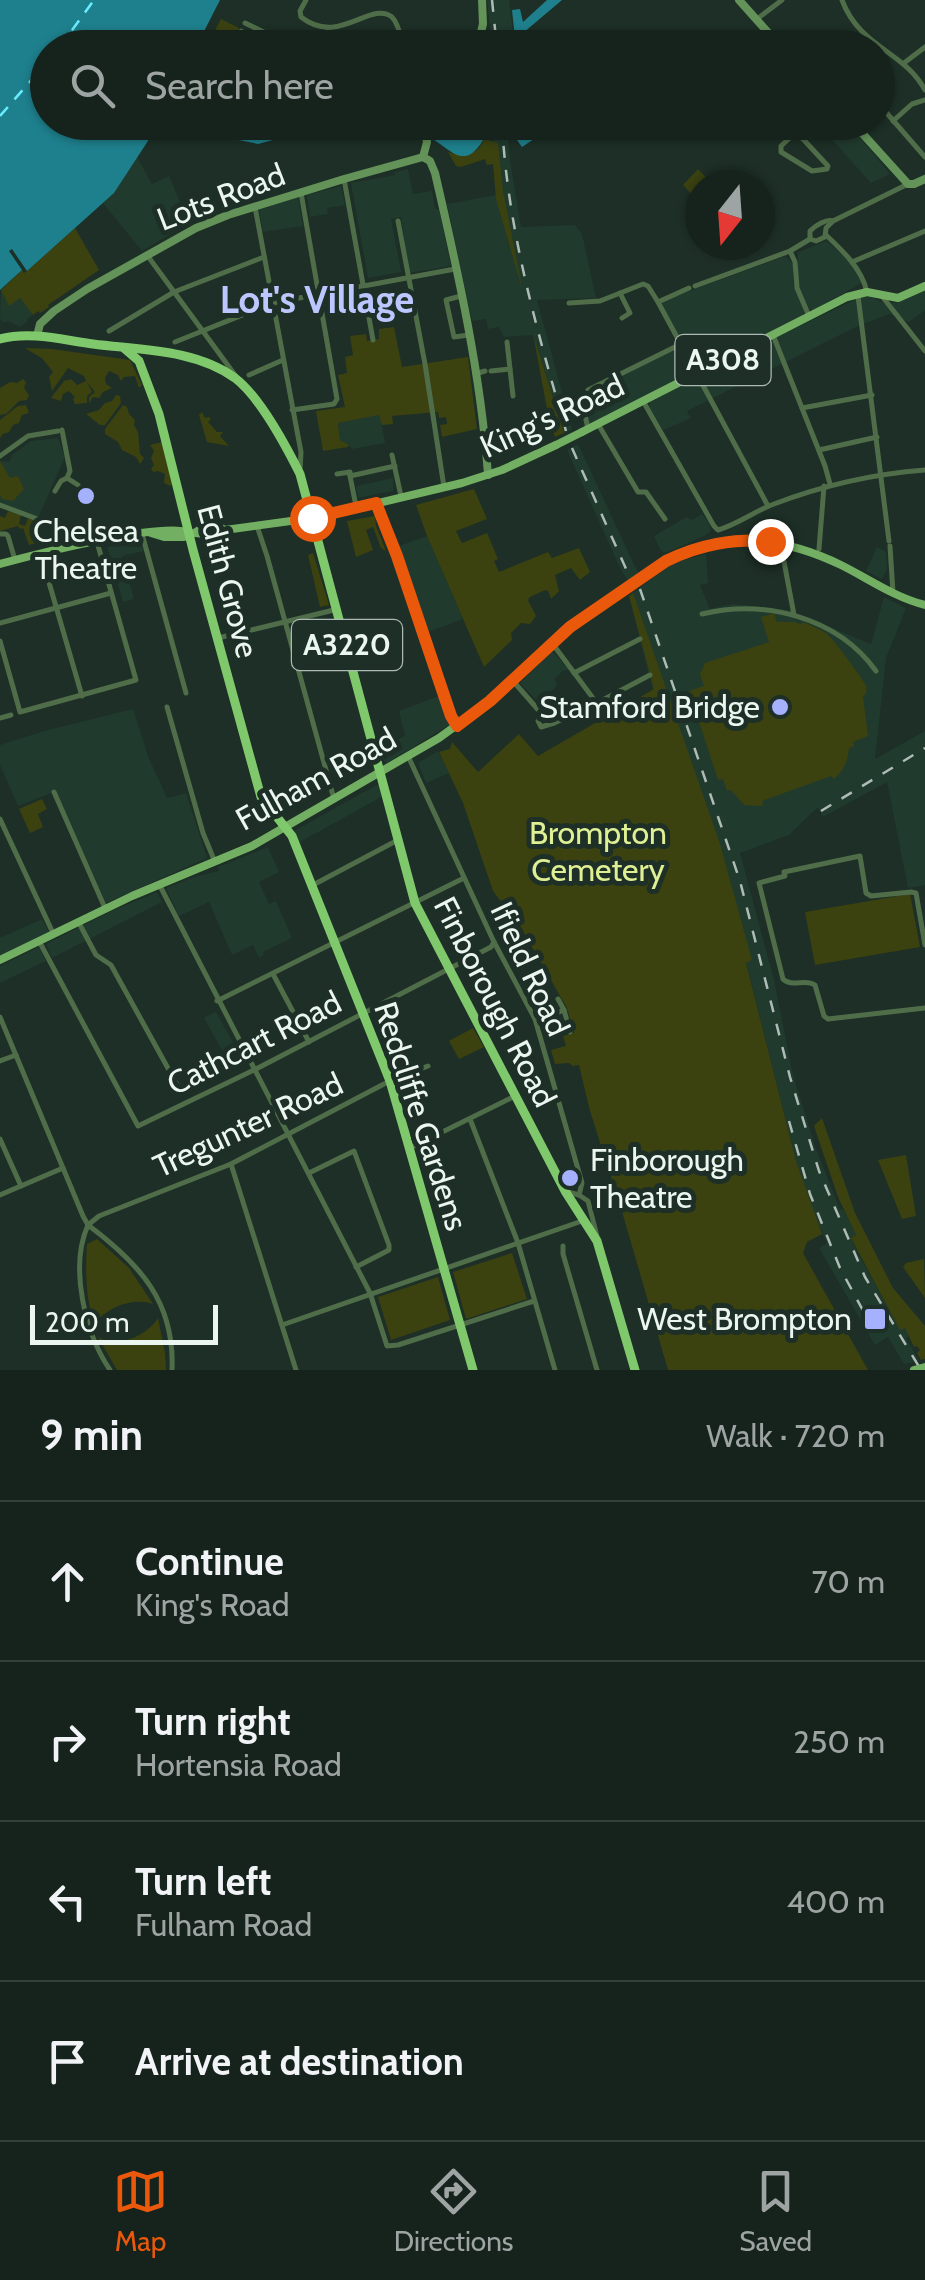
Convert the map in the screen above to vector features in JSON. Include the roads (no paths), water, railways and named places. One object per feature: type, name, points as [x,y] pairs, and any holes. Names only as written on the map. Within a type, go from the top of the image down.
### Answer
[{"type":"highway","name":"A3220","points":[[0,338],[37,336],[151,351],[215,366],[235,379],[287,449],[300,474],[381,772]]},
{"type":"highway","name":"Edith Grove","points":[[123,347],[139,361],[158,414],[261,797],[285,827]]},
{"type":"highway","points":[[139,361],[151,351]]},
{"type":"highway","name":"Finborough Road","points":[[381,772],[415,903],[565,1191],[597,1241],[635,1370]]},
{"type":"highway","name":"Redcliffe Gardens","points":[[285,827],[292,836],[390,1082],[473,1370]]},
{"type":"main road","points":[[862,293],[898,298],[925,286]]},
{"type":"main road","name":"King's Road","points":[[0,564],[146,533],[164,537],[220,535],[225,530],[312,518],[488,475],[585,431],[846,297],[862,293]]},
{"type":"main road","name":"Fulham Road","points":[[0,960],[105,908],[215,862],[334,800],[457,726],[579,621],[642,583],[666,561],[706,545],[747,540],[783,544],[842,566],[893,594],[925,605]]},
{"type":"main road","points":[[914,1370],[925,1368]]},
{"type":"street","points":[[306,0],[301,17],[316,26],[328,28],[367,13],[383,12],[395,20],[398,30]]},
{"type":"street","points":[[482,0],[482,30]]},
{"type":"street","points":[[740,0],[766,30]]},
{"type":"street","points":[[756,19],[782,0]]},
{"type":"street","points":[[842,0],[859,30]]},
{"type":"street","points":[[244,23],[259,30]]},
{"type":"street","points":[[904,63],[925,48]]},
{"type":"street","points":[[895,57],[912,70],[925,90]]},
{"type":"street","points":[[895,119],[912,104],[925,100]]},
{"type":"street","points":[[895,123],[925,157]]},
{"type":"street","points":[[427,140],[423,158],[430,161],[435,173],[469,335],[484,372],[488,475]]},
{"type":"street","points":[[787,140],[781,146],[782,152],[812,171],[827,169],[804,140]]},
{"type":"street","points":[[867,140],[905,186]]},
{"type":"street","name":"Lots Road","points":[[37,336],[40,324],[54,311],[196,228],[344,178],[423,158]]},
{"type":"street","points":[[344,178],[373,340]]},
{"type":"street","points":[[658,302],[810,239],[816,241],[834,221],[894,189],[925,179]]},
{"type":"street","points":[[292,410],[336,402],[301,192]]},
{"type":"street","points":[[256,207],[301,452],[300,474]]},
{"type":"street","points":[[398,221],[444,487]]},
{"type":"street","points":[[810,239],[810,230],[825,229]]},
{"type":"street","points":[[825,229],[862,278],[893,594]]},
{"type":"street","points":[[852,262],[925,231]]},
{"type":"street","points":[[790,250],[797,288],[809,316]]},
{"type":"street","points":[[147,254],[235,379]]},
{"type":"street","points":[[109,332],[174,292],[264,257]]},
{"type":"street","points":[[175,342],[272,302],[456,268]]},
{"type":"street","points":[[569,303],[600,301],[643,284],[648,286],[768,506]]},
{"type":"street","points":[[620,293],[630,314],[622,318]]},
{"type":"street","points":[[881,295],[925,352]]},
{"type":"street","points":[[460,296],[446,300],[454,336],[469,335]]},
{"type":"street","points":[[773,335],[818,450],[827,485],[819,548]]},
{"type":"street","points":[[507,342],[513,396]]},
{"type":"street","points":[[588,390],[680,344]]},
{"type":"street","points":[[215,366],[219,353]]},
{"type":"street","points":[[249,374],[282,360]]},
{"type":"street","points":[[484,372],[510,369]]},
{"type":"street","points":[[802,408],[872,395]]},
{"type":"street","points":[[581,396],[585,431]]},
{"type":"street","points":[[643,401],[717,530],[827,485],[881,473],[925,470]]},
{"type":"street","points":[[434,422],[442,421]]},
{"type":"street","points":[[598,424],[638,492],[646,492],[665,519]]},
{"type":"street","points":[[0,456],[28,436],[60,430],[70,471],[54,490]]},
{"type":"street","points":[[287,449],[297,432]]},
{"type":"street","points":[[818,450],[877,437]]},
{"type":"street","points":[[392,455],[402,497]]},
{"type":"street","points":[[350,476],[394,466]]},
{"type":"street","points":[[337,474],[350,472],[356,501]]},
{"type":"street","points":[[67,478],[78,485]]},
{"type":"street","points":[[376,503],[457,726]]},
{"type":"street","points":[[0,505],[40,520]]},
{"type":"street","points":[[257,526],[334,800]]},
{"type":"street","points":[[146,533],[186,694]]},
{"type":"street","points":[[0,534],[8,536],[15,560]]},
{"type":"street","points":[[0,641],[20,712],[136,680],[97,542]]},
{"type":"street","points":[[783,544],[794,615]]},
{"type":"street","points":[[41,554],[82,696]]},
{"type":"street","points":[[0,623],[111,593]]},
{"type":"street","points":[[702,614],[741,608],[794,615],[856,646],[876,671]]},
{"type":"street","points":[[217,638],[337,609]]},
{"type":"street","points":[[574,673],[640,639]]},
{"type":"street","points":[[552,644],[604,714]]},
{"type":"street","points":[[597,703],[650,675]]},
{"type":"street","points":[[513,681],[554,723]]},
{"type":"street","points":[[168,707],[215,862]]},
{"type":"street","points":[[540,712],[541,728],[566,718]]},
{"type":"street","points":[[0,718],[11,715]]},
{"type":"street","name":"Ifield Road","points":[[408,756],[494,942],[535,1019],[582,1183],[579,1195]]},
{"type":"street","points":[[54,792],[105,908]]},
{"type":"street","points":[[0,819],[53,933]]},
{"type":"street","points":[[312,886],[399,840]]},
{"type":"street","points":[[925,945],[916,893],[866,894],[860,856],[784,872],[785,876],[758,884],[782,979],[790,984],[815,985],[828,1019],[925,1008]]},
{"type":"street","points":[[218,1000],[464,878]]},
{"type":"street","points":[[159,884],[370,1293],[384,1342],[390,1346],[534,1302]]},
{"type":"street","points":[[78,921],[96,955],[111,966],[180,1090]]},
{"type":"street","name":"Cathcart Road","points":[[39,941],[138,1126],[256,1070],[494,942]]},
{"type":"street","points":[[272,974],[309,1042]]},
{"type":"street","points":[[558,999],[570,1032]]},
{"type":"street","points":[[535,1019],[564,1010]]},
{"type":"street","points":[[0,1016],[79,1208],[88,1224],[125,1256],[152,1288],[165,1314],[172,1338],[172,1370]]},
{"type":"street","points":[[0,1061],[16,1055]]},
{"type":"street","name":"Tregunter Road","points":[[88,1224],[99,1216],[230,1164],[428,1066]]},
{"type":"street","points":[[410,1148],[515,1096]]},
{"type":"street","points":[[470,1119],[518,1242],[555,1370]]},
{"type":"street","points":[[0,1139],[20,1186]]},
{"type":"street","points":[[308,1174],[354,1151],[390,1245],[389,1250],[356,1266]]},
{"type":"street","points":[[230,1164],[296,1370]]},
{"type":"street","points":[[0,1196],[63,1168]]},
{"type":"street","points":[[565,1191],[579,1195]]},
{"type":"street","name":"Finborough Road","points":[[579,1195],[588,1201],[597,1241]]},
{"type":"street","points":[[282,1325],[584,1220]]},
{"type":"street","points":[[88,1224],[81,1266],[83,1298],[97,1349],[110,1370]]},
{"type":"street","points":[[557,1230],[560,1238]]},
{"type":"street","points":[[563,1246],[598,1370]]},
{"type":"water","points":[[0,0],[220,0],[205,30],[30,30],[30,140],[149,140],[114,193],[27,271],[12,249],[9,251],[22,270],[0,290]]},
{"type":"water","points":[[547,0],[562,0],[527,30],[514,30],[512,10],[520,9],[523,22]]},
{"type":"water","points":[[238,140],[273,140],[258,144]]},
{"type":"water","points":[[435,140],[483,140],[468,155],[455,154]]},
{"type":"railway","points":[[492,0],[495,30]]},
{"type":"railway","points":[[503,140],[517,240],[566,431]]},
{"type":"railway","points":[[572,448],[631,580]]},
{"type":"railway","points":[[640,589],[740,881],[790,1077],[819,1171],[865,1277],[921,1370]]},
{"type":"railway","points":[[821,811],[925,748]]},
{"type":"railway","points":[[789,1121],[810,1194],[840,1268],[880,1342]]},
{"type":"place","name":"Chelsea Theatre","points":[[86,496]]},
{"type":"place","name":"Stamford Bridge","points":[[780,707]]},
{"type":"place","name":"Finborough Theatre","points":[[570,1178]]},
{"type":"place","name":"West Brompton","points":[[875,1319]]},
{"type":"district","name":"Lot's Village","points":[[317,300]]},
{"type":"park label","name":"Brompton Cemetery","points":[[598,852]]}]
